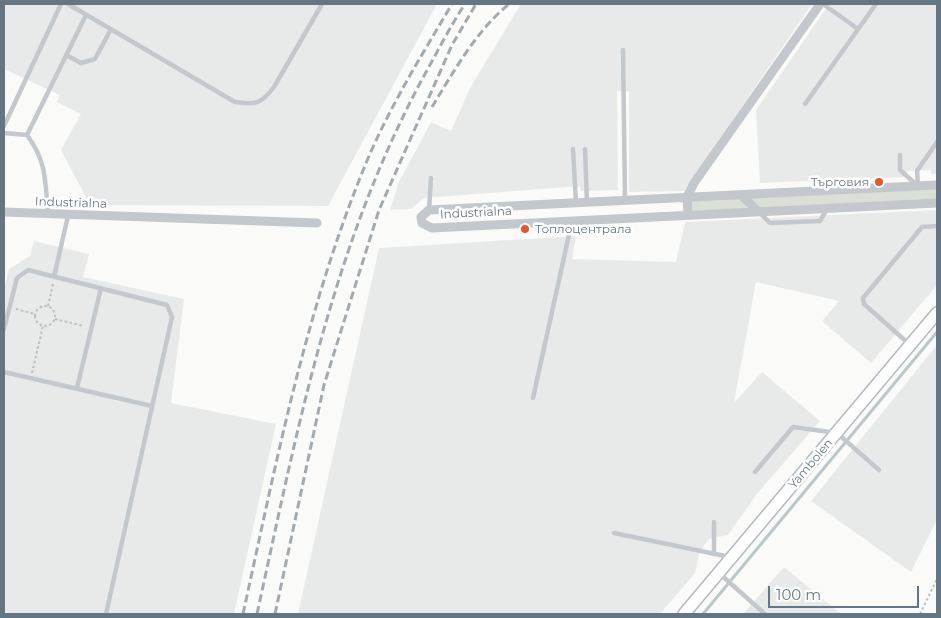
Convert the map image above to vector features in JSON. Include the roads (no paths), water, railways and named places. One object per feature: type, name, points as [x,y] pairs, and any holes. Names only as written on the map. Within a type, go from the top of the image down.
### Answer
[{"type":"main road","name":"Yambolen","points":[[684,614],[937,313]]},
{"type":"street","points":[[688,215],[687,197],[694,183],[822,4]]},
{"type":"street","name":"Industrialna","points":[[937,185],[430,210],[421,217],[422,223],[432,228],[937,203]]},
{"type":"street","points":[[828,208],[840,190]]},
{"type":"street","points":[[741,195],[759,212]]},
{"type":"street","points":[[572,221],[576,203]]},
{"type":"street","name":"Industrialna","points":[[4,212],[68,216],[316,223]]},
{"type":"lane","points":[[4,126],[61,4]]},
{"type":"lane","points":[[68,4],[235,102],[252,105],[264,99],[274,87],[322,4]]},
{"type":"lane","points":[[822,4],[858,30]]},
{"type":"lane","points":[[806,104],[876,4]]},
{"type":"lane","points":[[26,135],[86,14]]},
{"type":"lane","points":[[66,55],[81,63],[95,60],[111,29]]},
{"type":"lane","points":[[623,50],[625,200]]},
{"type":"lane","points":[[4,133],[26,135],[38,151],[45,172],[48,215]]},
{"type":"lane","points":[[918,186],[918,171],[937,142]]},
{"type":"lane","points":[[573,149],[576,203]]},
{"type":"lane","points":[[585,149],[587,202]]},
{"type":"lane","points":[[900,155],[900,170],[918,186]]},
{"type":"lane","points":[[430,210],[431,178]]},
{"type":"lane","points":[[54,277],[68,216]]},
{"type":"lane","points":[[533,398],[572,221]]},
{"type":"lane","points":[[910,345],[864,304],[863,298],[922,227],[937,226]]},
{"type":"lane","points":[[4,329],[17,278],[28,270],[167,305],[172,317],[106,614]]},
{"type":"lane","points":[[77,388],[101,288]]},
{"type":"lane","points":[[4,372],[152,406]]},
{"type":"lane","points":[[755,472],[793,427],[837,433],[879,470]]},
{"type":"lane","points":[[714,522],[714,554]]},
{"type":"lane","points":[[614,533],[732,558]]},
{"type":"lane","points":[[719,573],[765,614]]},
{"type":"waterway","points":[[703,614],[937,332]]},
{"type":"railway","points":[[243,614],[281,440],[296,382],[328,268],[347,212],[369,156],[388,117],[408,78],[452,4]]},
{"type":"railway","points":[[257,614],[305,401],[323,331],[344,263],[369,195],[397,128],[465,4]]},
{"type":"railway","points":[[275,614],[324,385],[379,210],[452,45],[476,4]]},
{"type":"railway","points":[[432,107],[476,39],[486,26],[509,4]]},
{"type":"place","name":"Търговия","points":[[879,182]]},
{"type":"place","name":"Топлоцентрала","points":[[525,229]]}]
